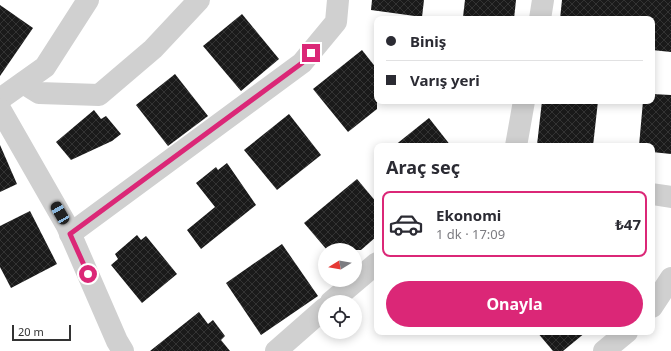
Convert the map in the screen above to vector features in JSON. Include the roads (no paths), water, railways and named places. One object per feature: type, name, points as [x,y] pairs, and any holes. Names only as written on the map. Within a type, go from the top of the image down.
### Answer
[{"type":"street","points":[[0,100],[45,67],[88,0]]},
{"type":"street","points":[[23,83],[39,93],[99,95],[153,49],[199,0]]},
{"type":"street","points":[[70,234],[302,63],[336,22],[338,0]]},
{"type":"street","points":[[540,16],[543,0]]},
{"type":"street","points":[[517,143],[523,104]]},
{"type":"street","points":[[0,109],[67,226],[117,341],[123,351]]},
{"type":"street","points":[[655,194],[671,197]]},
{"type":"street","points":[[340,295],[374,266]]},
{"type":"street","points":[[655,302],[671,278]]},
{"type":"street","points":[[276,351],[318,314]]},
{"type":"street","points":[[604,351],[623,335]]}]
